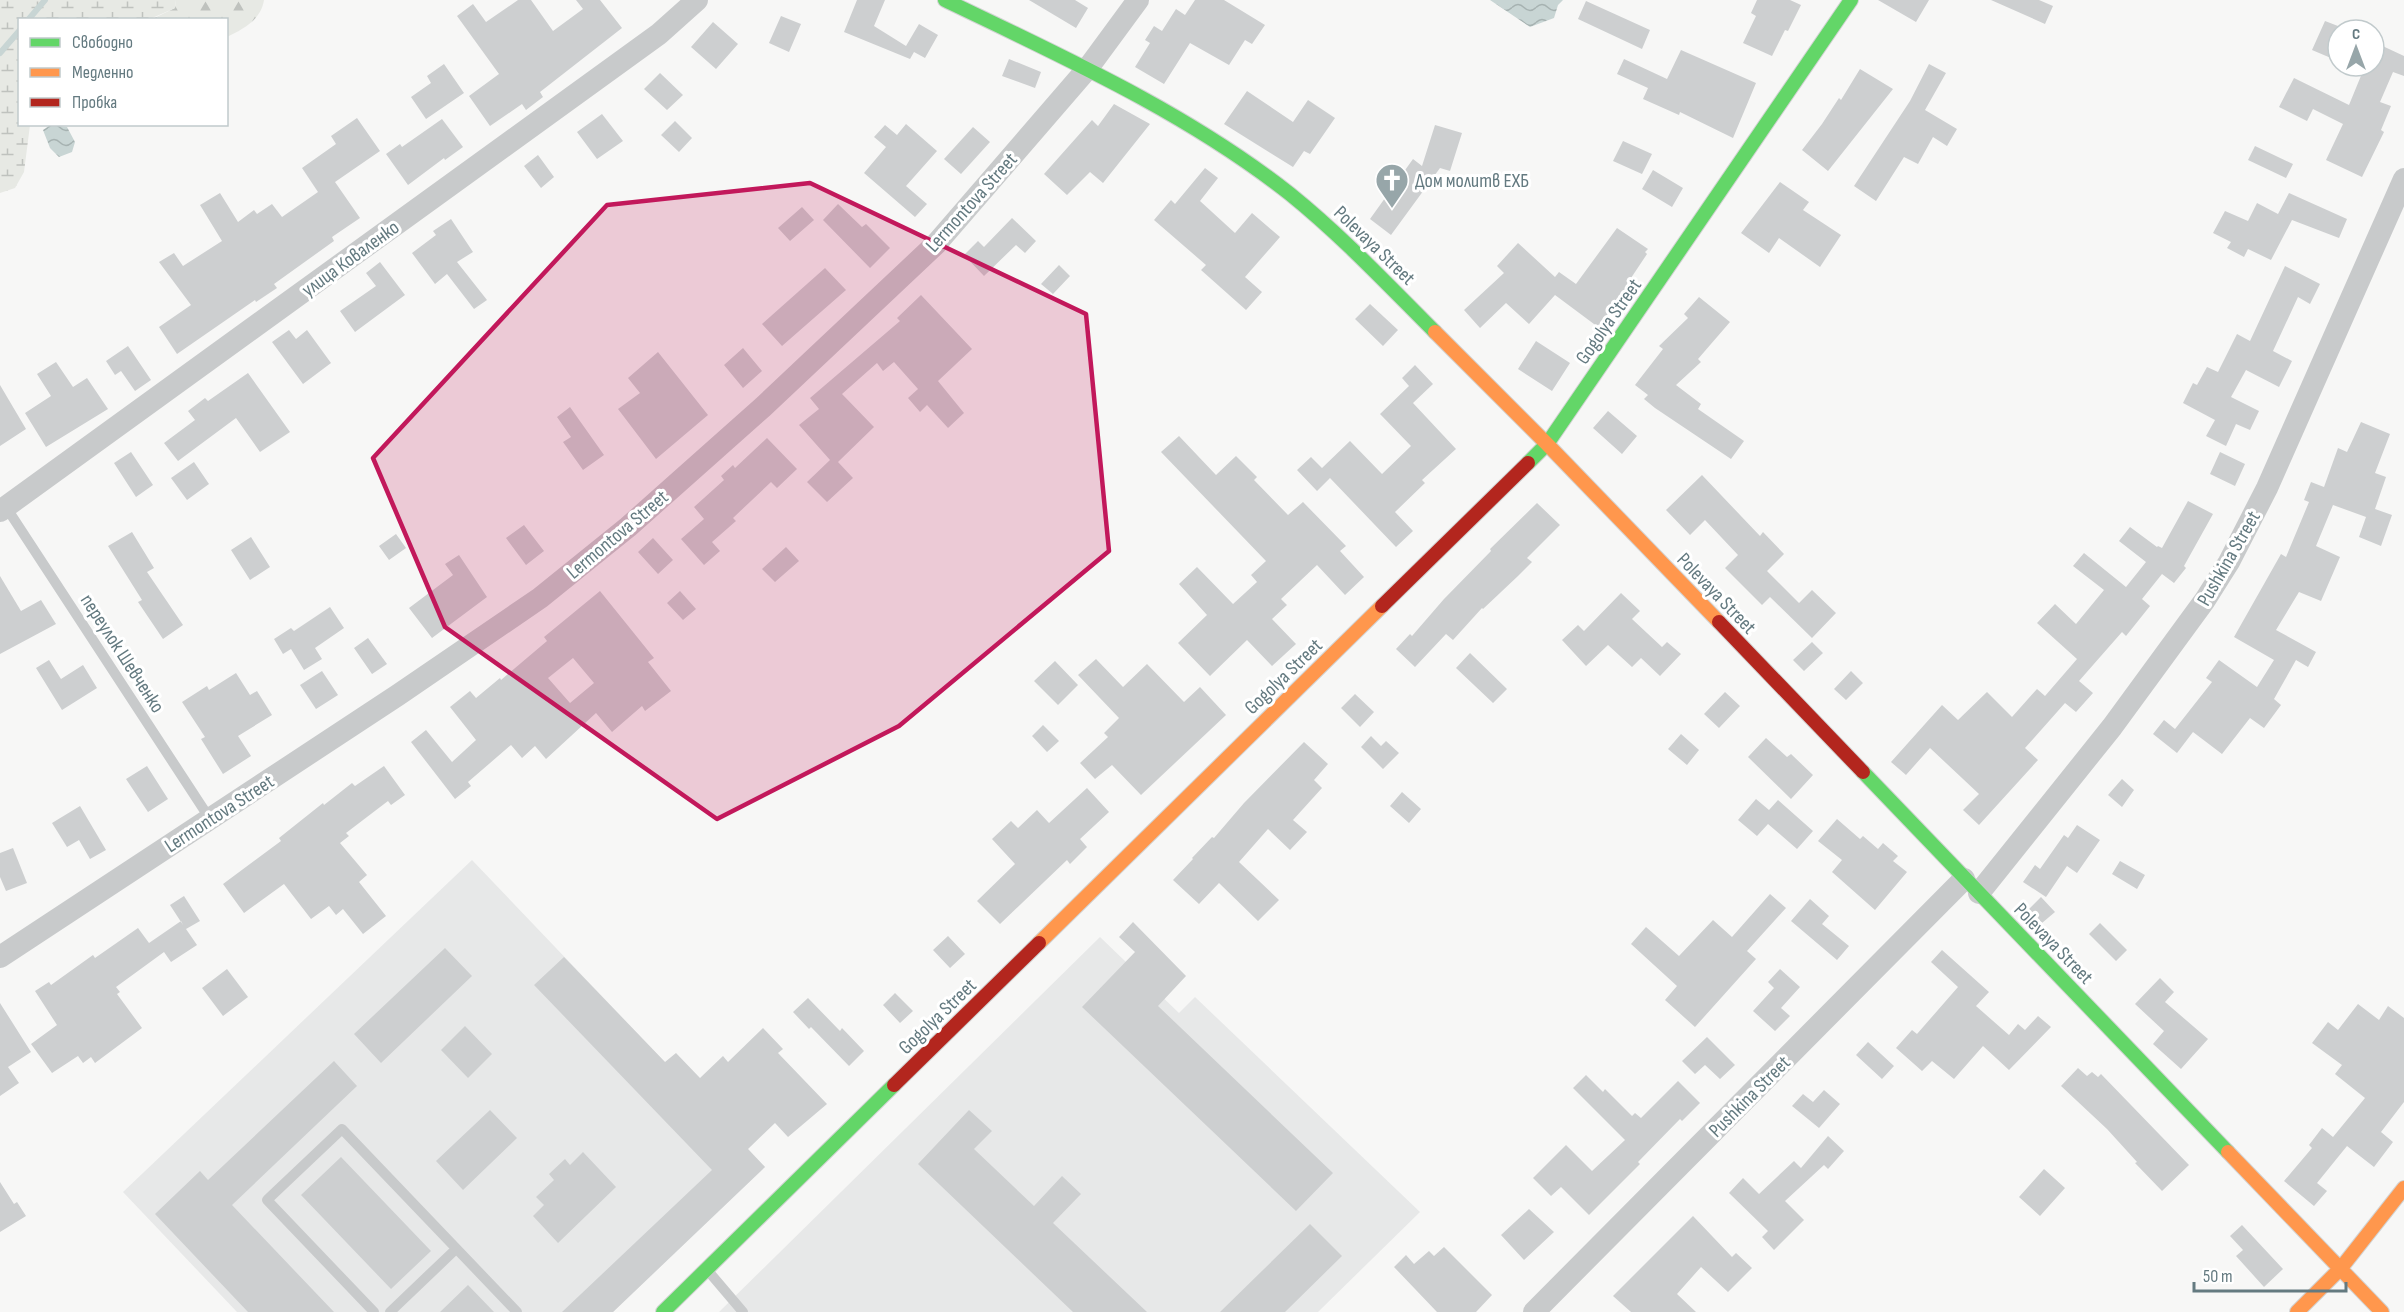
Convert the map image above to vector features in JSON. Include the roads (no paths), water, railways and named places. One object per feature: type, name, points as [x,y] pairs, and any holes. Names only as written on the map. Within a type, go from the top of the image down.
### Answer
[{"type":"street","name":"улица Коваленко","points":[[3,509],[659,34],[697,0]]},
{"type":"street","name":"Polevaya Street","points":[[945,0],[1088,68],[1208,136],[1297,198],[1360,256],[1547,444],[2382,1312]]},
{"type":"street","name":"Lermontova Street","points":[[0,957],[398,695],[540,598],[628,527],[763,406],[936,244],[1088,68],[1138,0]]},
{"type":"street","name":"Gogolya Street","points":[[663,1312],[1547,444],[1851,0]]},
{"type":"street","name":"Pushkina Street","points":[[1534,1312],[1971,886],[2112,727],[2205,600],[2229,562],[2267,488],[2404,179]]},
{"type":"street","points":[[2297,1312],[2341,1268],[2404,1188]]},
{"type":"lane","name":"переулок Шевченко","points":[[3,509],[210,819]]},
{"type":"lane","points":[[374,1312],[267,1200],[342,1129],[517,1312]]},
{"type":"lane","points":[[390,1312],[456,1249]]},
{"type":"lane","points":[[706,1270],[743,1312]]},
{"type":"water","points":[[1490,0],[1563,0],[1558,5],[1554,18],[1530,27]]},
{"type":"water","points":[[49,126],[67,127],[75,142],[72,152],[59,157],[50,148],[43,130]]},
{"type":"waterway","points":[[30,18],[45,0]]},
{"type":"waterway","points":[[0,53],[18,32]]},
{"type":"place","name":"Дом молитв ЕХБ","points":[[1392,209]]}]
